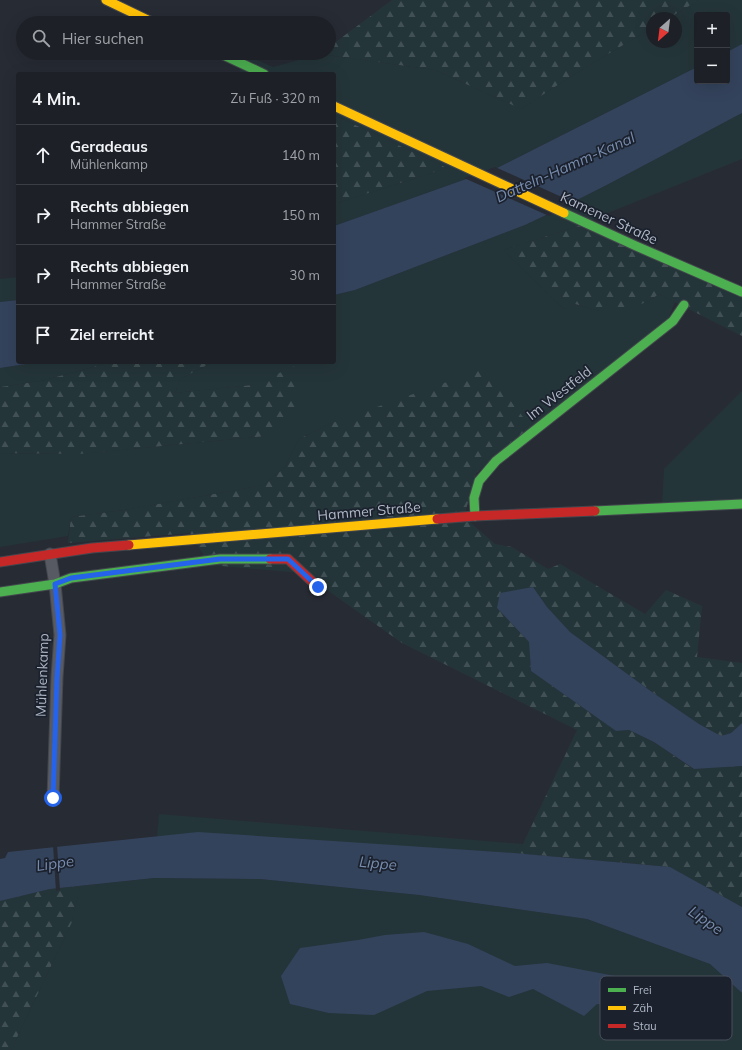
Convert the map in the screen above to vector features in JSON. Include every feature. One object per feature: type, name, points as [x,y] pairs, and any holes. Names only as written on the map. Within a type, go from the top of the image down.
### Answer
[{"type":"main road","points":[[106,0],[139,16]]},
{"type":"main road","points":[[234,60],[260,72]]},
{"type":"main road","name":"Kamener Straße","points":[[336,107],[592,226],[742,292]]},
{"type":"main road","name":"Im Westfeld","points":[[476,516],[474,498],[478,481],[496,461],[673,321],[684,305]]},
{"type":"main road","name":"Hammer Straße","points":[[0,562],[92,548],[476,516],[742,504]]},
{"type":"main road","points":[[0,592],[55,584],[71,578],[220,559],[288,559],[318,587]]},
{"type":"street","name":"Mühlenkamp","points":[[50,554],[55,584],[60,635],[53,798]]},
{"type":"green space","points":[[392,0],[699,0],[679,12],[646,12],[646,32],[576,73],[521,109],[435,70],[336,56],[336,42]]},
{"type":"green space","points":[[699,0],[742,0],[742,44],[730,50],[730,12],[694,12],[694,69],[497,168],[336,225],[336,203],[447,168],[336,116],[336,72],[239,71],[246,60],[257,60],[273,67],[298,60],[336,60],[336,56],[435,70],[521,109],[576,73],[646,32],[646,48],[682,48],[682,12],[679,12]]},
{"type":"green space","points":[[742,113],[742,159],[579,226],[503,250],[564,309],[574,304],[600,311],[647,302],[659,294],[675,302],[665,326],[532,429],[332,423],[299,439],[285,467],[264,485],[125,510],[71,517],[68,536],[0,547],[0,453],[79,454],[266,436],[295,367],[252,385],[175,393],[180,379],[209,364],[336,364],[336,295],[355,290],[525,225],[607,185]]},
{"type":"green space","points":[[336,116],[447,168],[336,203]]},
{"type":"green space","points":[[579,226],[742,297],[742,336],[659,294],[647,302],[625,309],[600,311],[575,304],[564,309],[503,250]]},
{"type":"green space","points":[[16,277],[16,300],[0,302],[0,279]]},
{"type":"green space","points":[[26,364],[105,364],[41,381],[0,387],[0,368]]},
{"type":"green space","points":[[105,364],[209,364],[180,379],[175,393],[252,385],[295,366],[295,416],[266,436],[79,454],[0,453],[0,387],[41,381]]},
{"type":"green space","points":[[486,368],[532,429],[476,473],[464,517],[495,544],[512,547],[548,569],[560,564],[645,614],[666,590],[702,606],[697,657],[742,663],[742,723],[731,733],[721,736],[699,724],[652,692],[570,632],[547,607],[533,587],[497,608],[529,642],[531,671],[616,731],[629,730],[654,742],[693,769],[742,766],[742,907],[670,867],[514,853],[523,844],[577,730],[402,643],[303,573],[210,565],[190,533],[68,543],[71,517],[125,510],[264,485],[285,467],[299,439],[332,423]]},
{"type":"green space","points":[[742,391],[742,504],[662,507],[664,469]]},
{"type":"green space","points":[[159,814],[523,844],[514,853],[157,836]]},
{"type":"green space","points":[[154,878],[260,879],[419,895],[587,919],[710,964],[723,976],[600,976],[600,1040],[732,1040],[732,984],[742,993],[742,1050],[11,1050],[72,922],[80,886]]},
{"type":"green space","points":[[80,886],[72,922],[11,1050],[0,1050],[0,901],[50,889]]},
{"type":"water","name":"Datteln-Hamm-Kanal","points":[[742,44],[742,113],[607,185],[525,225],[355,290],[336,295],[336,225],[497,168],[694,69],[694,84],[730,84],[730,50]]},
{"type":"water","points":[[16,300],[16,364],[26,364],[0,368],[0,302]]},
{"type":"water","points":[[533,587],[547,607],[570,632],[652,692],[699,724],[721,736],[731,733],[742,723],[742,766],[694,769],[654,742],[629,730],[616,731],[531,671],[529,642],[497,608],[500,593]]},
{"type":"water","name":"Lippe","points":[[198,832],[514,853],[670,867],[742,907],[742,993],[732,984],[732,976],[723,976],[710,964],[587,919],[419,895],[260,879],[154,878],[50,889],[0,901],[0,859],[5,858],[8,852]]},
{"type":"water","points":[[424,932],[468,944],[515,966],[547,963],[615,976],[600,976],[600,1004],[597,1004],[584,1016],[533,989],[509,997],[481,986],[427,991],[374,1015],[329,1013],[290,1004],[281,976],[300,948],[385,935]]},
{"type":"pier","points":[[495,167],[575,203],[549,216],[464,178]]},
{"type":"pier","points":[[53,845],[57,845],[60,890],[56,891]]},
{"type":"traffic: fast","points":[[234,60],[260,72]]},
{"type":"traffic: fast","points":[[564,213],[742,292]]},
{"type":"traffic: fast","points":[[475,516],[474,498],[479,481],[496,461],[673,321],[684,305]]},
{"type":"traffic: fast","points":[[595,511],[742,504]]},
{"type":"traffic: fast","points":[[0,592],[55,584],[71,578],[220,559],[270,559]]},
{"type":"traffic: slow","points":[[106,0],[139,16]]},
{"type":"traffic: slow","points":[[336,107],[564,213]]},
{"type":"traffic: slow","points":[[129,545],[437,519]]},
{"type":"traffic: jam","points":[[437,519],[595,511]]},
{"type":"traffic: jam","points":[[0,562],[92,548],[129,545]]},
{"type":"traffic: jam","points":[[270,559],[288,559],[318,587]]},
{"type":"route","points":[[53,798],[60,635],[55,584],[71,578],[220,559],[288,559],[318,587]]}]
